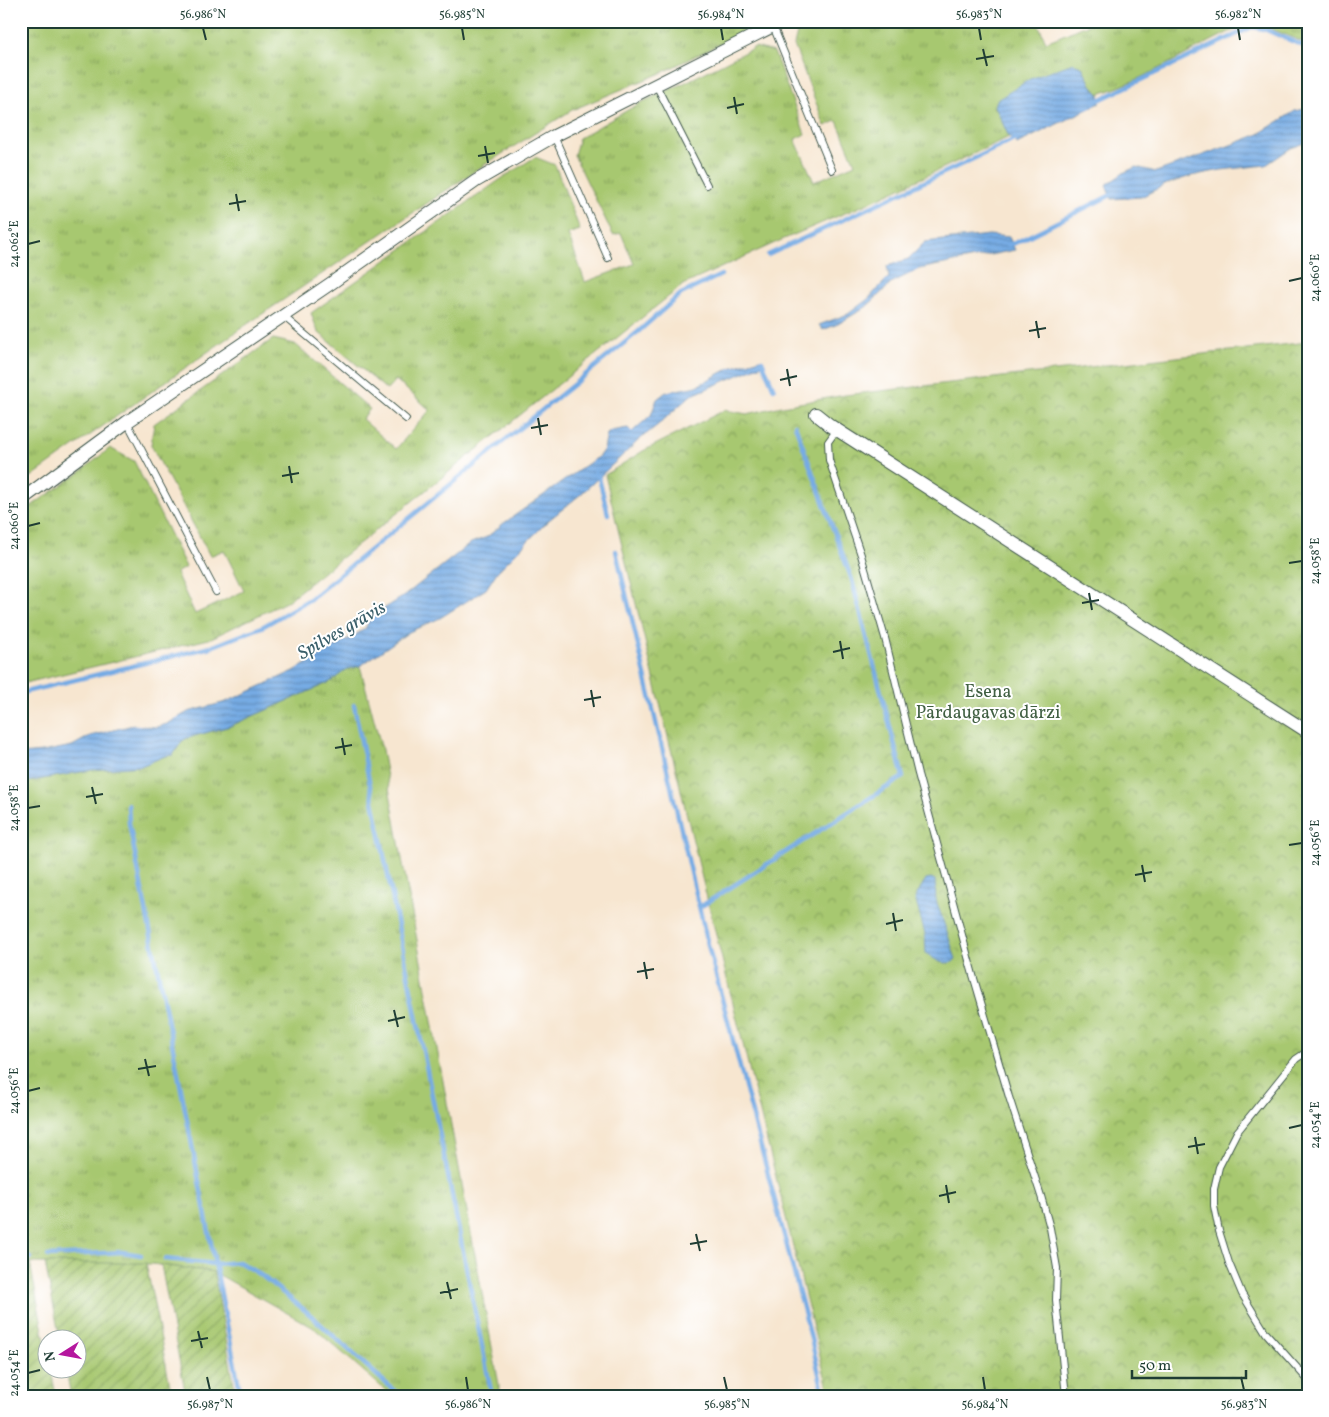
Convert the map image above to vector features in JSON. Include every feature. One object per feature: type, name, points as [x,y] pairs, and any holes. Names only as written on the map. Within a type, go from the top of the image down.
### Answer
[{"type":"street","points":[[21,500],[127,422],[476,181],[554,136],[778,24]]},
{"type":"street","points":[[816,414],[842,433],[1308,732]]},
{"type":"lane","points":[[778,24],[832,170]]},
{"type":"lane","points":[[656,85],[707,185]]},
{"type":"lane","points":[[554,136],[608,258]]},
{"type":"lane","points":[[282,316],[406,419]]},
{"type":"lane","points":[[127,422],[216,592]]},
{"type":"lane","points":[[842,433],[833,435],[828,442],[829,460],[885,638],[918,774],[973,975],[1008,1097],[1050,1228],[1056,1268],[1056,1300],[1066,1396]]},
{"type":"lane","points":[[1308,1051],[1296,1059],[1237,1132],[1218,1167],[1214,1189],[1214,1206],[1219,1231],[1229,1263],[1242,1294],[1266,1333],[1308,1380]]},
{"type":"green space","points":[[21,21],[765,21],[661,73],[572,110],[481,167],[243,327],[21,484]]},
{"type":"green space","points":[[800,21],[1037,21],[1046,42],[1097,21],[1308,21],[1308,32],[1305,43],[1255,22],[1227,33],[1132,82],[1099,94],[1091,85],[1082,66],[995,106],[1009,137],[864,205],[683,285],[286,602],[209,639],[21,684],[21,513],[79,473],[110,448],[134,461],[186,567],[176,573],[195,614],[244,591],[224,550],[210,556],[151,445],[154,424],[273,339],[295,344],[370,409],[362,419],[396,449],[430,410],[396,380],[387,390],[318,332],[311,313],[535,157],[555,165],[580,230],[568,234],[585,282],[634,264],[621,233],[613,235],[574,155],[579,138],[640,103],[755,47],[774,52],[805,134],[795,139],[814,182],[855,164],[837,121],[825,126],[794,45]]},
{"type":"green space","name":"Esena Pārdaugavas dārzi","points":[[1308,342],[1308,1396],[830,1396],[605,475],[643,451],[725,410],[747,414],[845,395]]},
{"type":"green space","points":[[360,666],[382,750],[501,1396],[392,1396],[314,1328],[214,1272],[152,1264],[21,1262],[21,783],[91,770],[141,766],[165,756],[173,755],[182,741],[187,738],[230,726],[330,682],[347,669]]},
{"type":"green space","points":[[21,1262],[30,1263],[43,1330],[38,1330],[38,1380],[53,1380],[56,1396],[21,1396]]},
{"type":"green space","points":[[45,1263],[146,1263],[172,1396],[71,1396],[68,1380],[88,1380],[88,1330],[58,1330]]},
{"type":"green space","points":[[161,1265],[214,1272],[236,1396],[186,1396]]},
{"type":"water","points":[[1073,63],[1082,66],[1091,85],[1099,94],[1100,103],[1017,144],[1009,137],[995,106],[997,100],[1030,79]]},
{"type":"water","points":[[1308,108],[1308,142],[1291,148],[1266,165],[1221,170],[1191,176],[1167,184],[1141,197],[1112,199],[1106,185],[1136,167],[1156,172],[1257,135],[1295,111]]},
{"type":"water","points":[[989,235],[1009,237],[1015,250],[919,269],[893,282],[866,307],[838,324],[823,330],[819,325],[848,314],[868,299],[889,277],[887,266],[908,259],[925,242]]},
{"type":"water","points":[[760,359],[764,364],[690,396],[581,494],[549,520],[497,572],[486,589],[440,618],[409,632],[360,666],[347,669],[330,682],[230,726],[187,738],[182,741],[173,755],[165,756],[141,766],[91,770],[21,783],[21,754],[72,746],[90,736],[133,725],[156,727],[167,724],[188,712],[226,702],[294,671],[365,629],[371,617],[404,596],[471,543],[487,537],[599,456],[604,449],[607,434],[611,431],[628,428],[632,432],[651,415],[657,399],[666,392],[697,386],[730,368]]},
{"type":"water","points":[[931,878],[935,880],[936,900],[956,959],[949,963],[936,960],[926,953],[925,934],[915,898],[926,879]]},
{"type":"waterway","points":[[1095,102],[1252,27],[1264,29],[1308,48]]},
{"type":"waterway","points":[[768,255],[1018,138]]},
{"type":"waterway","points":[[1008,245],[1115,193]]},
{"type":"waterway","points":[[21,693],[211,647],[262,627],[310,599],[639,331],[681,294],[721,275]]},
{"type":"waterway","points":[[759,362],[762,361],[774,389]]},
{"type":"waterway","points":[[700,907],[903,777],[852,580],[795,425]]},
{"type":"waterway","points":[[595,473],[599,478],[608,514]]},
{"type":"waterway","points":[[616,551],[709,949],[811,1338],[824,1396]]},
{"type":"waterway","points":[[354,705],[492,1396]]},
{"type":"waterway","points":[[128,804],[129,823],[241,1396]]},
{"type":"waterway","points":[[48,1256],[122,1252],[141,1255]]},
{"type":"waterway","points":[[21,1254],[30,1258]]},
{"type":"waterway","points":[[165,1259],[215,1264],[239,1262],[262,1276],[307,1312],[400,1396]]},
{"type":"water label","name":"Spilves grāvis","points":[[341,629]]}]
